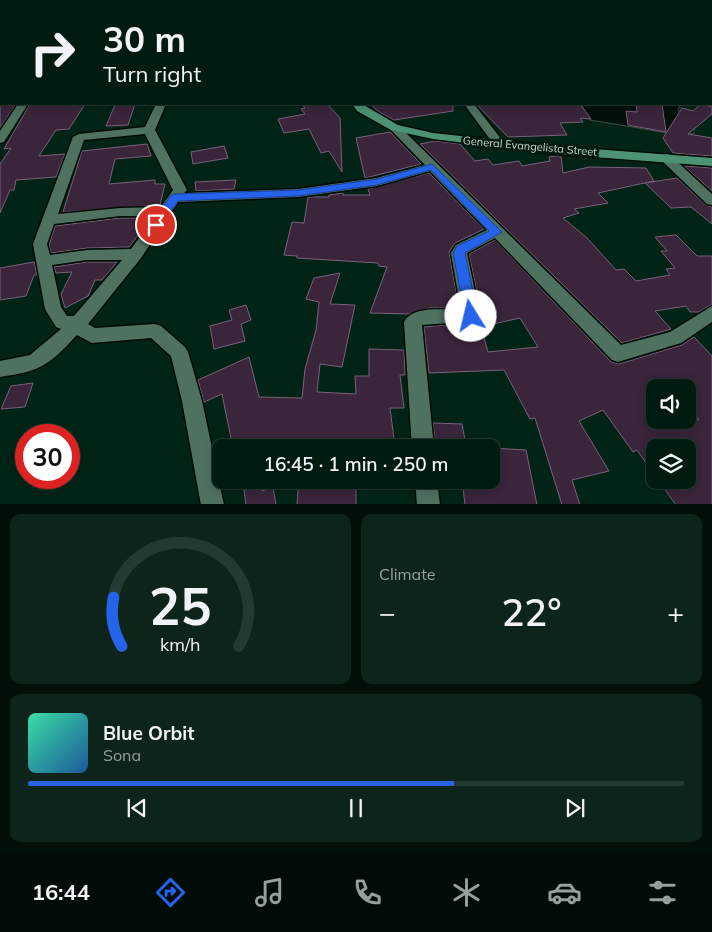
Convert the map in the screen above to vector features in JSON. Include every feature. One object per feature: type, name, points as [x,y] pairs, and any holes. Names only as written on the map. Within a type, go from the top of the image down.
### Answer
[{"type":"main road","name":"General Evangelista Street","points":[[358,105],[361,109],[395,128],[433,136],[499,144],[712,162]]},
{"type":"street","points":[[0,140],[23,105]]},
{"type":"street","points":[[149,130],[161,105]]},
{"type":"street","points":[[470,105],[499,144]]},
{"type":"street","points":[[395,128],[618,354],[676,338],[712,313]]},
{"type":"street","points":[[0,369],[21,366],[38,360],[77,325],[136,254],[180,190],[149,130]]},
{"type":"street","points":[[149,130],[79,138],[40,244],[53,309],[62,322],[77,325],[92,336],[155,331],[179,352],[192,401],[213,504]]},
{"type":"street","points":[[666,158],[712,201]]},
{"type":"street","points":[[175,198],[298,193],[377,182],[432,167]]},
{"type":"street","points":[[48,220],[91,215],[166,211]]},
{"type":"street","points":[[422,439],[413,322],[419,318],[471,316],[459,253],[461,249],[496,232]]},
{"type":"street","points":[[43,261],[87,255],[136,254]]},
{"type":"street","points":[[427,489],[429,504]]},
{"type":"shaded area","points":[[582,105],[680,105],[678,111],[694,116],[694,134],[680,131],[674,134],[590,120]]},
{"type":"building","points":[[0,105],[15,105],[0,128]]},
{"type":"building","points":[[29,105],[84,105],[69,129],[56,130],[39,156],[65,154],[56,177],[16,180],[14,190],[10,190],[0,213],[0,164],[11,148],[4,149]]},
{"type":"building","points":[[115,105],[135,105],[128,125],[106,126]]},
{"type":"building","points":[[303,105],[328,105],[340,118],[342,172],[329,151],[321,153],[309,129],[284,133],[278,119],[305,114],[301,109],[305,108]]},
{"type":"building","points":[[372,105],[453,105],[453,111],[394,120],[377,111]]},
{"type":"building","points":[[477,105],[581,105],[591,119],[580,118],[583,122],[560,123],[567,135],[508,137]]},
{"type":"building","points":[[636,105],[662,105],[666,132],[628,125],[626,111],[637,112]]},
{"type":"building","points":[[700,105],[712,107],[712,114],[688,134],[712,138],[712,156],[673,153],[663,138],[682,108],[693,111]]},
{"type":"building","points":[[390,132],[421,164],[365,178],[356,138]]},
{"type":"building","points":[[435,141],[460,144],[475,161],[488,159],[493,165],[519,161],[522,166],[550,161],[549,157],[561,156],[563,173],[589,167],[646,168],[654,181],[598,193],[608,203],[574,209],[579,213],[563,218],[587,238],[616,270],[624,269],[636,281],[670,275],[666,269],[675,268],[661,251],[667,251],[655,237],[676,235],[697,256],[712,256],[712,304],[699,312],[690,312],[686,306],[655,311],[671,329],[622,343],[420,144]]},
{"type":"building","points":[[147,144],[151,156],[115,159],[109,184],[155,180],[155,184],[165,184],[160,205],[63,212],[82,151]]},
{"type":"building","points":[[224,146],[228,158],[193,164],[191,152]]},
{"type":"building","points":[[684,166],[712,168],[712,191]]},
{"type":"building","points":[[429,173],[484,229],[455,243],[449,252],[459,308],[430,308],[410,314],[370,313],[387,267],[379,266],[378,263],[297,258],[297,256],[284,255],[292,222],[304,223],[308,197],[329,197],[329,195],[343,193],[343,195],[370,195],[368,189]]},
{"type":"building","points":[[677,178],[706,205],[712,207],[712,224],[691,207],[671,208],[645,183]]},
{"type":"building","points":[[236,180],[234,189],[196,191],[195,182]]},
{"type":"building","points":[[120,218],[151,218],[129,247],[87,248],[51,253],[49,245],[55,226]]},
{"type":"building","points":[[495,240],[611,362],[619,364],[682,345],[694,337],[712,356],[712,504],[675,504],[664,489],[696,489],[696,439],[646,439],[646,463],[637,450],[633,452],[603,410],[579,421],[609,471],[572,480],[580,504],[562,504],[535,418],[530,419],[504,370],[429,373],[424,327],[479,322],[482,316],[469,254]],"holes":[[[520,318],[538,347],[488,352],[481,327]]]},
{"type":"building","points":[[34,262],[37,275],[34,275],[26,296],[0,300],[0,268]]},
{"type":"building","points":[[87,262],[117,262],[102,280],[95,280],[88,296],[65,308],[61,294],[72,272],[56,273],[54,267]]},
{"type":"building","points":[[340,273],[330,304],[355,305],[342,367],[320,364],[317,392],[356,394],[355,376],[369,376],[369,349],[404,350],[405,375],[400,375],[404,408],[390,408],[394,439],[231,439],[222,394],[204,402],[198,380],[249,357],[259,397],[302,398],[305,369],[316,330],[319,302],[306,299],[314,278]]},
{"type":"building","points":[[246,305],[251,320],[241,324],[245,341],[214,349],[210,326],[232,320],[229,310]]},
{"type":"building","points":[[33,383],[25,407],[1,409],[11,386]]},
{"type":"building","points":[[433,423],[462,424],[465,439],[435,439]]},
{"type":"building","points":[[500,449],[526,450],[537,504],[465,504],[463,489],[500,489]]},
{"type":"building","points":[[245,489],[261,489],[262,491],[273,489],[276,504],[246,504]]},
{"type":"building","points":[[298,489],[356,489],[356,504],[297,504]]},
{"type":"route","points":[[156,225],[175,198],[298,193],[363,182],[377,182],[432,167],[496,232],[461,249],[459,253],[471,316]]}]
